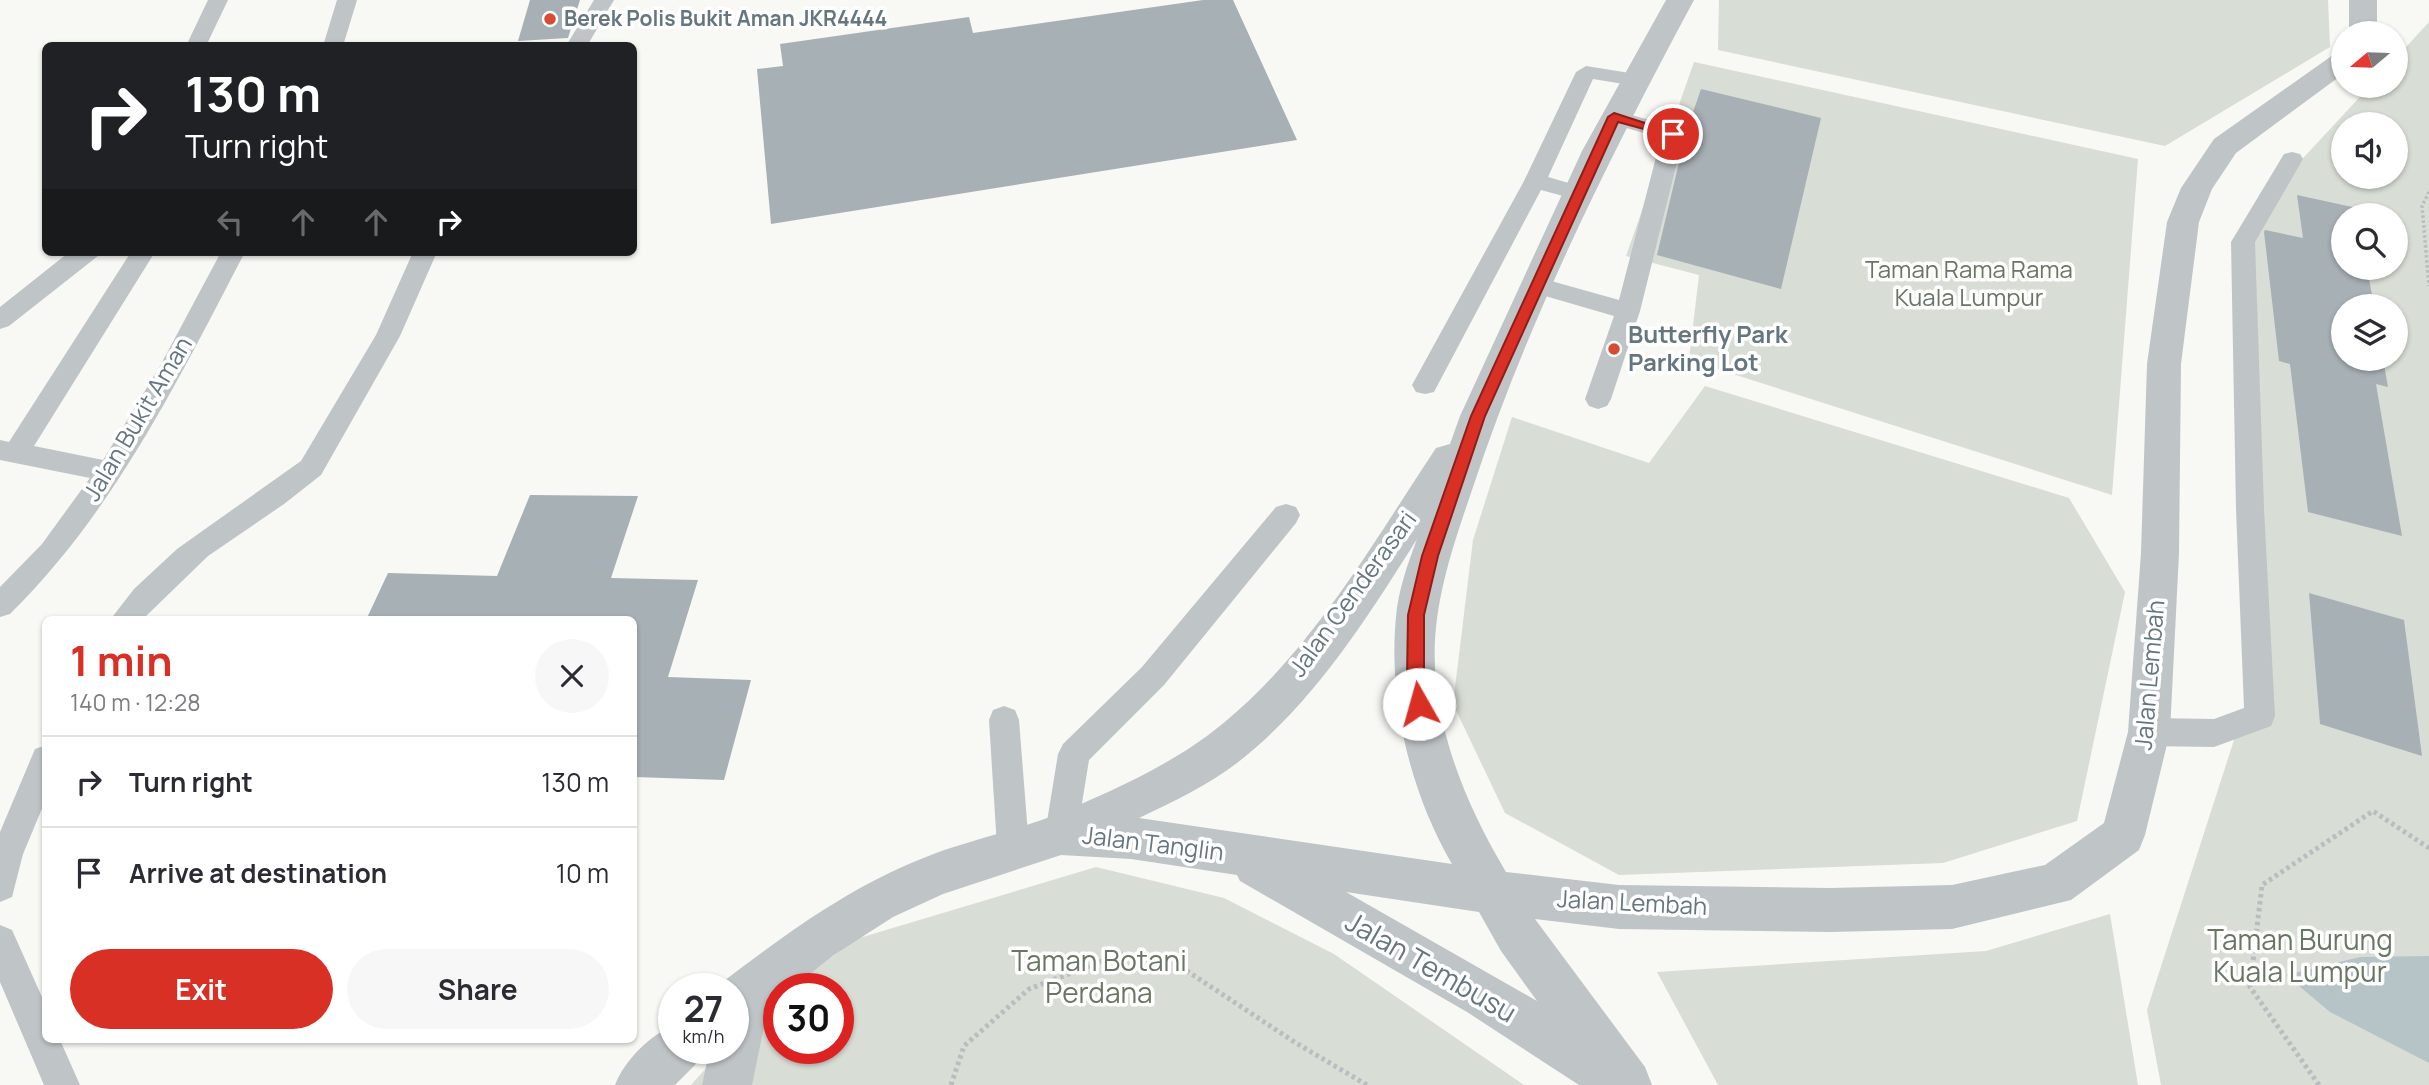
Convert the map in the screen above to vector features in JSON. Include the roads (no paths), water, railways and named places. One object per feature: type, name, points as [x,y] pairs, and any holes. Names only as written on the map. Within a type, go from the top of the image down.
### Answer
[{"type":"street","name":"Jalan Cenderasari","points":[[1490,892],[1460,836],[1428,752],[1415,680],[1416,615],[1430,556],[1478,416],[1577,193],[1614,117],[1680,0]]},
{"type":"street","points":[[2363,0],[2363,21]]},
{"type":"street","name":"Jalan Lembah","points":[[1490,892],[1619,907],[1829,910],[1952,907],[2055,884],[2123,835],[2150,732],[2160,553],[2164,363],[2183,222],[2197,188],[2225,146],[2331,70]]},
{"type":"street","name":"Jalan Cenderasari","points":[[1061,834],[1174,777],[1221,749],[1261,713],[1319,650],[1478,416]]},
{"type":"street","name":"Jalan Tanglin","points":[[749,992],[817,939],[877,901],[934,875],[1061,834],[1131,838],[1490,892]]},
{"type":"street","name":"Jalan Tembusu","points":[[1236,854],[1484,995],[1625,1085]]},
{"type":"street","name":"Jalan Tembusu","points":[[1490,892],[1625,1085]]},
{"type":"street","points":[[640,1085],[662,1064]]},
{"type":"street","points":[[727,1085],[730,1064]]},
{"type":"lane","points":[[198,42],[218,0]]},
{"type":"lane","points":[[334,42],[347,0]]},
{"type":"lane","points":[[578,42],[604,0]]},
{"type":"lane","points":[[1426,385],[1535,181],[1586,72],[1636,80]]},
{"type":"lane","points":[[1598,399],[1628,311],[1673,134],[1614,117]]},
{"type":"lane","points":[[2150,732],[2214,733],[2260,716],[2250,509],[2243,242],[2292,159]]},
{"type":"lane","points":[[1535,181],[1577,193]]},
{"type":"lane","points":[[0,320],[82,256]]},
{"type":"lane","points":[[111,472],[9,451],[140,256]]},
{"type":"lane","name":"Jalan Bukit Aman","points":[[0,605],[50,554],[111,472],[157,395],[231,256]]},
{"type":"lane","points":[[127,616],[154,584],[209,539],[293,485],[311,468],[388,336],[423,256]]},
{"type":"lane","points":[[1537,285],[1628,311]]},
{"type":"lane","points":[[1061,834],[1074,754],[1153,676],[1286,515]]},
{"type":"lane","points":[[1004,720],[1013,848]]},
{"type":"lane","points":[[0,886],[7,854],[42,769]]},
{"type":"lane","points":[[0,942],[42,1039]]},
{"type":"lane","points":[[44,1043],[62,1085]]},
{"type":"place","name":"Berek Polis Bukit Aman JKR4444","points":[[550,19]]},
{"type":"place","name":"Butterfly Park Parking Lot","points":[[1614,349]]},
{"type":"park label","name":"Taman Rama Rama Kuala Lumpur","points":[[1969,284]]},
{"type":"park label","name":"Taman Burung Kuala Lumpur","points":[[2300,956]]},
{"type":"park label","name":"Taman Botani Perdana","points":[[1099,977]]}]
